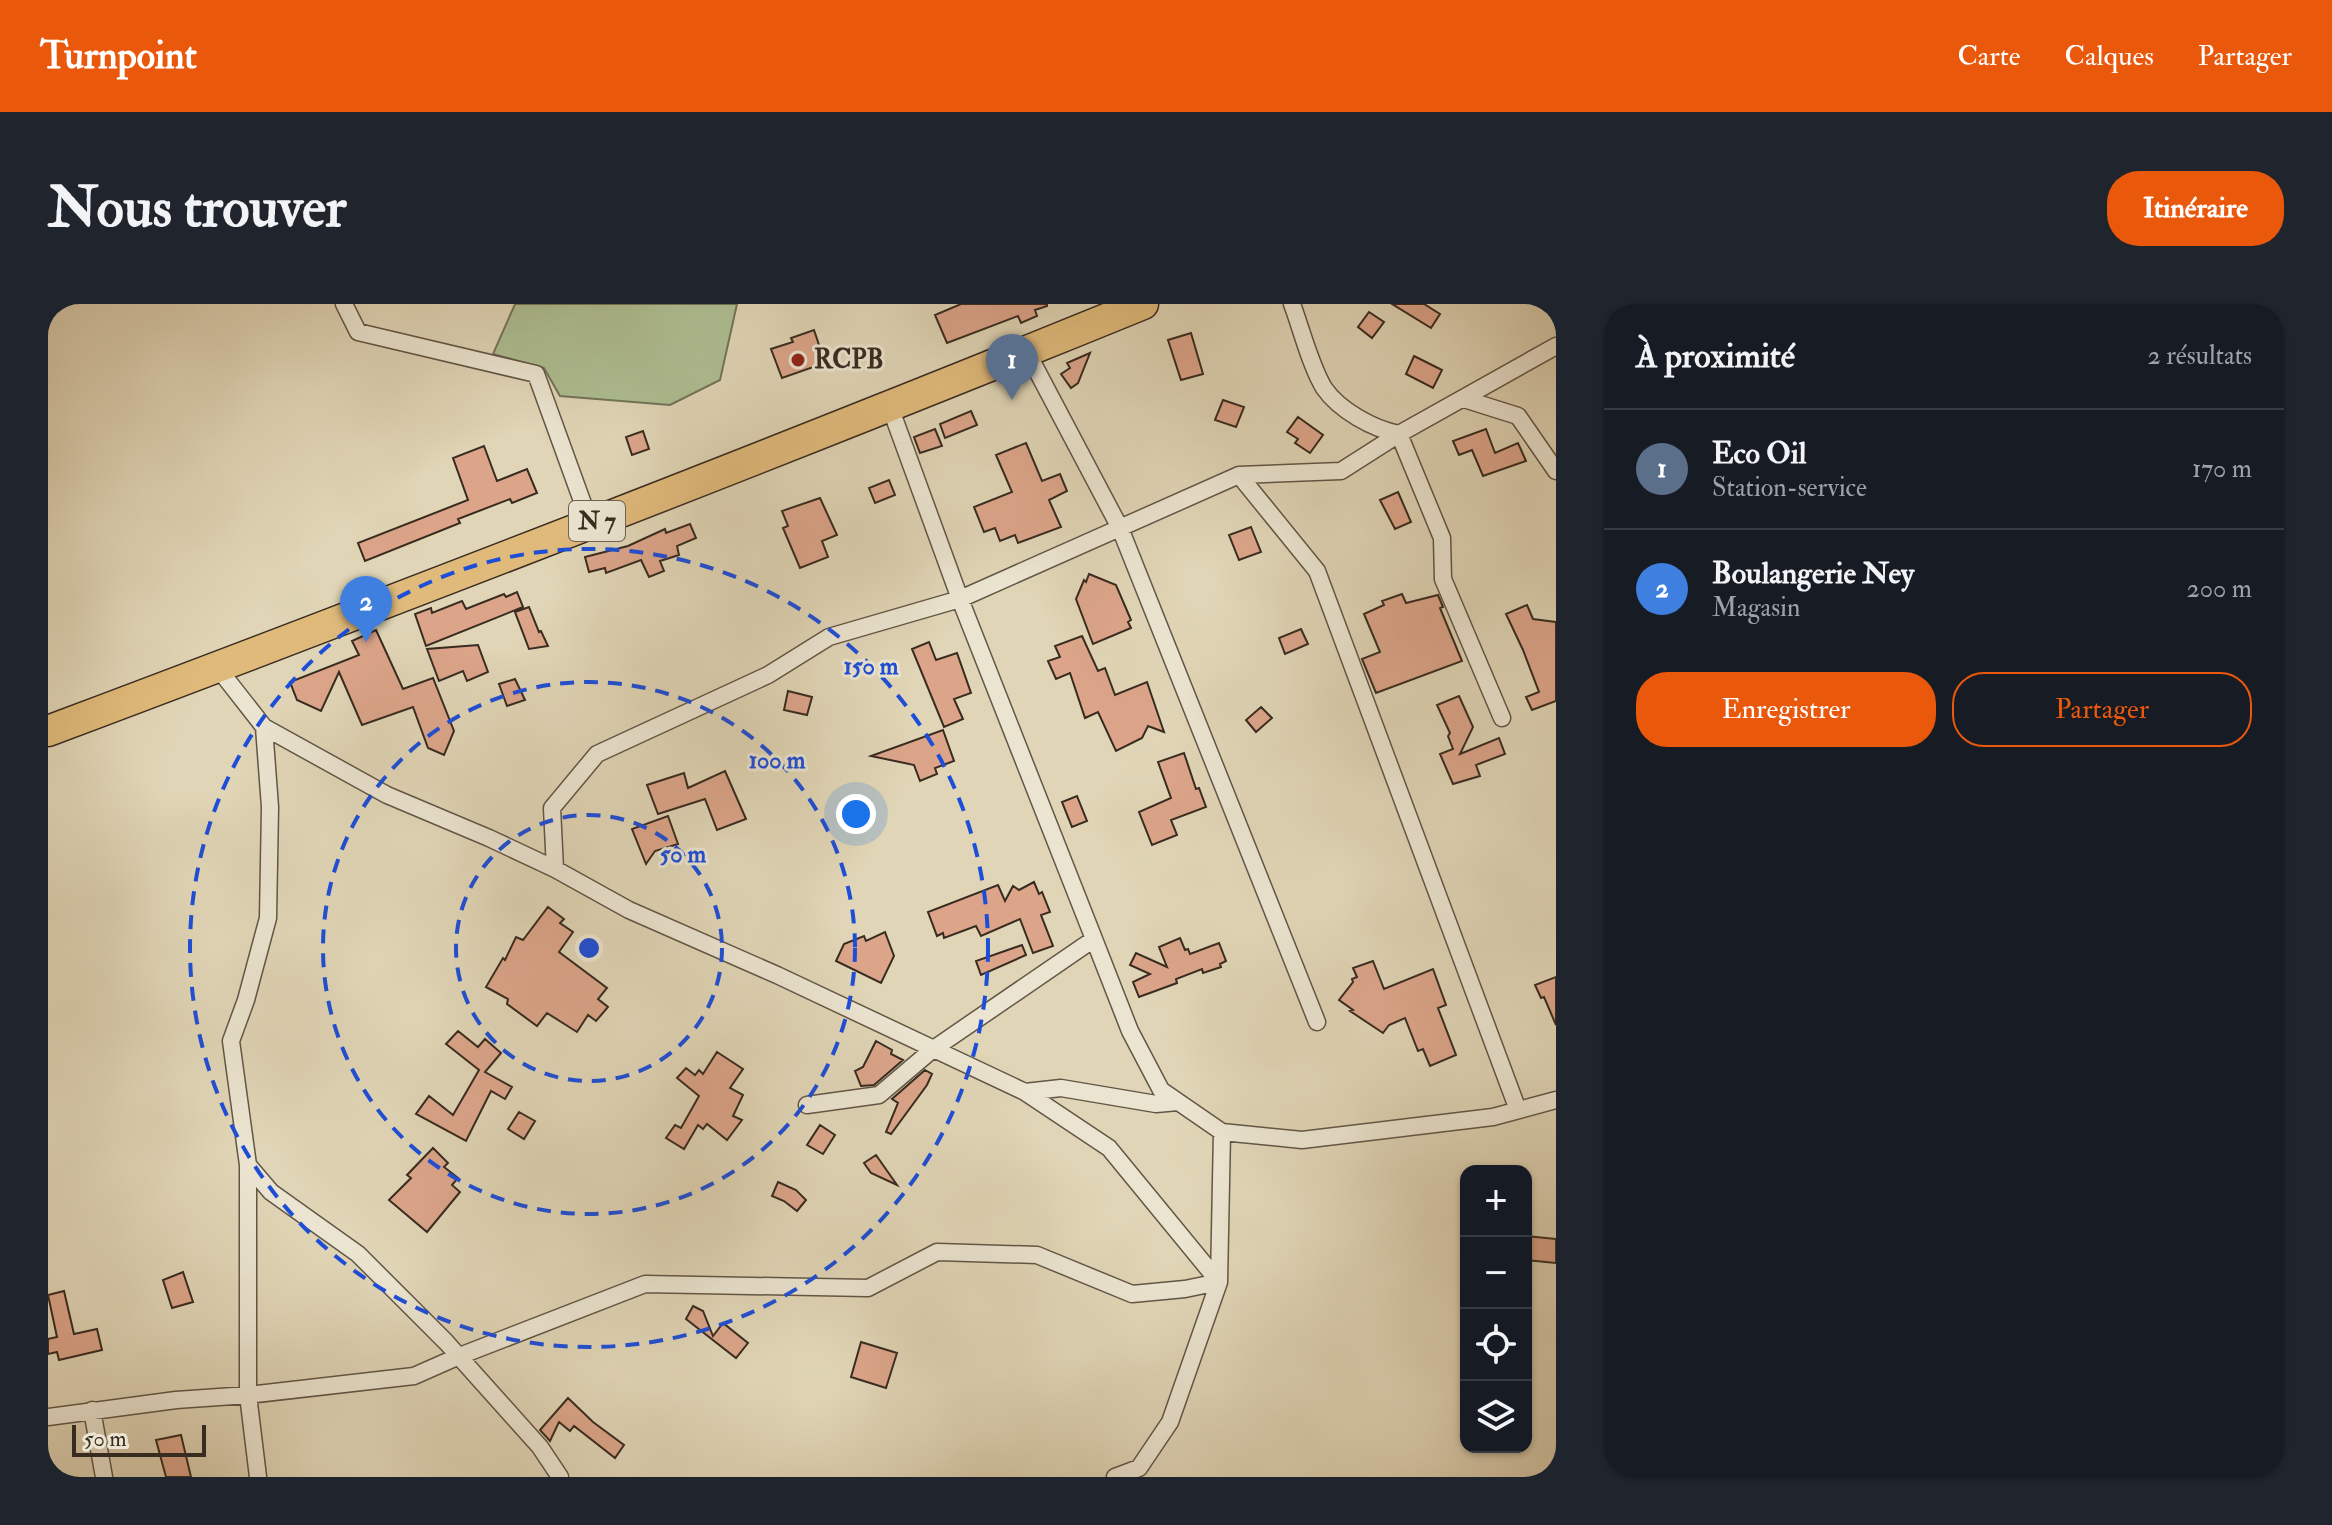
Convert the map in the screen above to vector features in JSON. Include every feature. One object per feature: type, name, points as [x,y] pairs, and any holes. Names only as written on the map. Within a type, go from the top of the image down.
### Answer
[{"type":"highway","name":"N 7","points":[[48,731],[890,407],[1143,304]]},
{"type":"street","points":[[344,304],[358,332],[536,374],[590,523]]},
{"type":"street","points":[[1292,304],[1324,387],[1339,405],[1376,426],[1399,434],[1442,538],[1443,579],[1502,718]]},
{"type":"street","points":[[555,869],[552,808],[597,754],[768,675],[829,637],[960,599],[1239,475],[1341,471],[1399,434],[1556,346]]},
{"type":"street","points":[[1027,352],[1120,528],[1317,1022]]},
{"type":"street","points":[[1464,399],[1518,416],[1556,471]]},
{"type":"street","points":[[890,407],[960,599],[1130,1031],[1161,1090],[1222,1132],[1302,1140],[1493,1117],[1556,1100]]},
{"type":"street","points":[[1239,475],[1317,571],[1518,1110]]},
{"type":"street","points":[[217,667],[264,727],[387,795],[555,869],[629,910],[777,975],[1025,1092],[1109,1148],[1219,1282]]},
{"type":"street","points":[[258,1477],[248,1395],[248,1165],[231,1041],[246,1000],[268,918],[270,807],[264,727]]},
{"type":"street","points":[[807,1105],[879,1095],[932,1050],[1094,939]]},
{"type":"street","points":[[1025,1092],[1061,1088],[1156,1104],[1178,1102]]},
{"type":"street","points":[[1115,1477],[1139,1468],[1170,1422],[1219,1282],[1222,1132]]},
{"type":"street","points":[[248,1165],[271,1192],[358,1254],[446,1342],[540,1447],[560,1477]]},
{"type":"street","points":[[48,1417],[176,1400],[414,1376],[645,1284],[868,1288],[937,1252],[1037,1255],[1132,1294],[1219,1282]]},
{"type":"street","points":[[92,1410],[104,1477]]},
{"type":"green space","points":[[515,304],[737,304],[720,380],[670,405],[560,396],[544,368],[493,354]]},
{"type":"building","points":[[961,304],[1047,306],[1035,310],[1037,316],[1021,323],[1018,316],[947,343],[935,315]]},
{"type":"building","points":[[1392,304],[1424,304],[1440,314],[1431,328]]},
{"type":"building","points":[[1369,312],[1384,322],[1372,338],[1358,327]]},
{"type":"building","points":[[814,330],[825,363],[782,378],[771,349],[793,342],[791,338]]},
{"type":"building","points":[[1191,333],[1203,374],[1181,380],[1168,340]]},
{"type":"building","points":[[1090,353],[1078,383],[1071,388],[1061,374],[1070,368],[1067,363]]},
{"type":"building","points":[[1414,356],[1442,370],[1433,388],[1406,374]]},
{"type":"building","points":[[1223,400],[1244,407],[1236,427],[1215,420]]},
{"type":"building","points":[[971,411],[977,425],[945,438],[940,424]]},
{"type":"building","points":[[1298,417],[1323,435],[1310,453],[1295,443],[1298,439],[1287,432]]},
{"type":"building","points":[[935,429],[942,446],[920,453],[914,437]]},
{"type":"building","points":[[1486,429],[1495,453],[1518,443],[1526,461],[1483,476],[1472,450],[1459,455],[1453,441]]},
{"type":"building","points":[[643,431],[649,449],[632,455],[626,437]]},
{"type":"building","points":[[1026,443],[1042,481],[1060,474],[1067,491],[1049,500],[1061,527],[1018,543],[1015,535],[1000,541],[995,528],[984,532],[974,507],[1012,492],[996,455]]},
{"type":"building","points":[[484,446],[497,481],[527,469],[537,493],[512,503],[510,499],[458,519],[460,523],[365,561],[358,543],[468,500],[453,458]]},
{"type":"building","points":[[889,480],[895,495],[875,503],[869,488]]},
{"type":"building","points":[[1398,492],[1411,522],[1395,529],[1380,500]]},
{"type":"building","points":[[820,498],[837,535],[822,541],[828,557],[800,568],[783,528],[788,526],[782,511]]},
{"type":"building","points":[[690,524],[696,538],[677,546],[679,555],[660,561],[664,571],[649,577],[641,560],[606,573],[605,568],[589,572],[585,557],[628,546],[665,529],[666,533]]},
{"type":"building","points":[[1251,527],[1261,552],[1239,560],[1229,535]]},
{"type":"building","points":[[1089,574],[1116,585],[1131,620],[1128,622],[1131,628],[1093,644],[1076,599]]},
{"type":"building","points":[[517,592],[523,607],[426,646],[415,614],[431,608],[432,613],[462,601],[466,609]]},
{"type":"building","points":[[1402,594],[1406,603],[1438,595],[1443,607],[1440,608],[1462,661],[1376,693],[1362,659],[1380,652],[1364,614],[1384,605],[1382,601]]},
{"type":"building","points":[[1527,605],[1533,619],[1556,622],[1556,701],[1532,710],[1526,697],[1539,692],[1506,614]]},
{"type":"building","points":[[529,607],[548,646],[529,649],[515,612]]},
{"type":"building","points":[[1301,629],[1308,644],[1285,654],[1279,638]]},
{"type":"building","points":[[376,630],[403,689],[433,678],[454,731],[444,755],[428,748],[413,707],[362,725],[339,672],[321,711],[297,700],[290,682],[359,655],[352,641]]},
{"type":"building","points":[[1082,636],[1098,671],[1105,668],[1115,695],[1147,682],[1164,732],[1148,726],[1142,738],[1116,751],[1098,712],[1085,718],[1070,673],[1056,679],[1048,661],[1060,657],[1055,646]]},
{"type":"building","points":[[929,642],[936,660],[957,653],[971,693],[954,699],[963,719],[944,727],[912,649]]},
{"type":"building","points":[[478,645],[488,672],[467,681],[463,671],[439,681],[427,649]]},
{"type":"building","points":[[515,679],[525,700],[507,706],[499,684]]},
{"type":"building","points":[[788,691],[812,697],[807,715],[784,710]]},
{"type":"building","points":[[1459,696],[1473,727],[1460,754],[1499,738],[1505,754],[1476,765],[1480,776],[1453,784],[1440,754],[1453,749],[1448,736],[1450,733],[1437,705]]},
{"type":"building","points":[[1261,707],[1272,718],[1256,732],[1246,720]]},
{"type":"building","points":[[943,730],[954,761],[935,768],[937,774],[920,781],[914,765],[871,756]]},
{"type":"building","points":[[1184,753],[1196,789],[1199,788],[1206,807],[1171,820],[1177,835],[1152,845],[1139,812],[1171,798],[1158,762]]},
{"type":"building","points":[[725,771],[746,819],[717,830],[705,799],[658,814],[647,785],[684,773],[688,788]]},
{"type":"building","points":[[1077,796],[1087,821],[1072,827],[1062,802]]},
{"type":"building","points":[[668,816],[678,844],[655,851],[646,864],[632,829]]},
{"type":"building","points":[[1034,882],[1050,912],[1041,915],[1053,946],[1033,953],[1020,919],[981,936],[976,926],[944,938],[943,933],[937,936],[928,912],[998,885],[1005,901],[1013,886],[1019,890]]},
{"type":"building","points":[[548,907],[564,919],[560,923],[573,932],[559,952],[607,988],[598,999],[608,1007],[596,1021],[588,1015],[577,1032],[547,1013],[537,1026],[507,1004],[508,999],[486,987],[503,958],[505,960],[516,937],[523,940]]},
{"type":"building","points":[[885,932],[894,956],[881,983],[836,961],[844,944],[864,936],[866,941]]},
{"type":"building","points":[[1180,938],[1190,954],[1219,943],[1226,961],[1220,964],[1221,967],[1203,973],[1202,969],[1176,979],[1177,983],[1139,997],[1133,982],[1150,974],[1130,965],[1136,953],[1167,967],[1159,947]]},
{"type":"building","points":[[1022,945],[1026,955],[981,975],[976,961]]},
{"type":"building","points":[[1373,961],[1384,989],[1433,969],[1446,1005],[1438,1008],[1456,1055],[1430,1066],[1423,1049],[1418,1051],[1405,1018],[1389,1025],[1383,1033],[1339,1000],[1353,982],[1352,979],[1357,977],[1353,968]]},
{"type":"building","points":[[1556,977],[1556,1025],[1535,985]]},
{"type":"building","points":[[458,1031],[478,1047],[485,1039],[501,1053],[485,1072],[512,1087],[505,1099],[491,1091],[466,1141],[416,1114],[429,1096],[453,1115],[479,1070],[446,1044]]},
{"type":"building","points":[[876,1041],[903,1060],[874,1085],[861,1086],[855,1071],[863,1067]]},
{"type":"building","points":[[717,1052],[743,1069],[730,1088],[743,1095],[733,1116],[742,1120],[727,1140],[707,1124],[703,1129],[698,1125],[684,1149],[666,1138],[675,1125],[681,1128],[699,1096],[677,1078],[686,1068],[695,1075],[699,1070],[703,1074]]},
{"type":"building","points":[[925,1070],[932,1074],[927,1085],[891,1134],[886,1132],[898,1103],[892,1099]]},
{"type":"building","points":[[519,1112],[535,1121],[524,1139],[508,1129]]},
{"type":"building","points":[[820,1125],[835,1135],[823,1154],[807,1145]]},
{"type":"building","points":[[433,1148],[448,1163],[444,1167],[458,1178],[452,1185],[460,1192],[427,1232],[389,1200],[411,1178],[407,1175]]},
{"type":"building","points":[[876,1155],[897,1185],[871,1173],[864,1163]]},
{"type":"building","points":[[778,1182],[796,1190],[806,1200],[797,1211],[772,1196]]},
{"type":"building","points":[[1532,1237],[1556,1239],[1556,1263],[1532,1261]]},
{"type":"building","points":[[183,1272],[193,1302],[172,1308],[163,1280]]},
{"type":"building","points":[[64,1291],[74,1334],[97,1329],[102,1350],[59,1360],[57,1352],[48,1354],[48,1339],[57,1337],[48,1295]]},
{"type":"building","points":[[693,1306],[703,1311],[713,1336],[723,1323],[748,1343],[736,1358],[686,1319]]},
{"type":"building","points":[[861,1342],[897,1353],[886,1388],[851,1377]]},
{"type":"building","points":[[568,1398],[624,1445],[615,1458],[574,1426],[570,1431],[559,1422],[550,1441],[540,1430]]},
{"type":"building","points":[[181,1435],[191,1477],[166,1477],[156,1440]]},
{"type":"place","name":"RCPB","points":[[798,360]]},
{"type":"place","name":"Eco Oil","points":[[1012,400]]},
{"type":"place","name":"Boulangerie Ney","points":[[366,642]]}]
